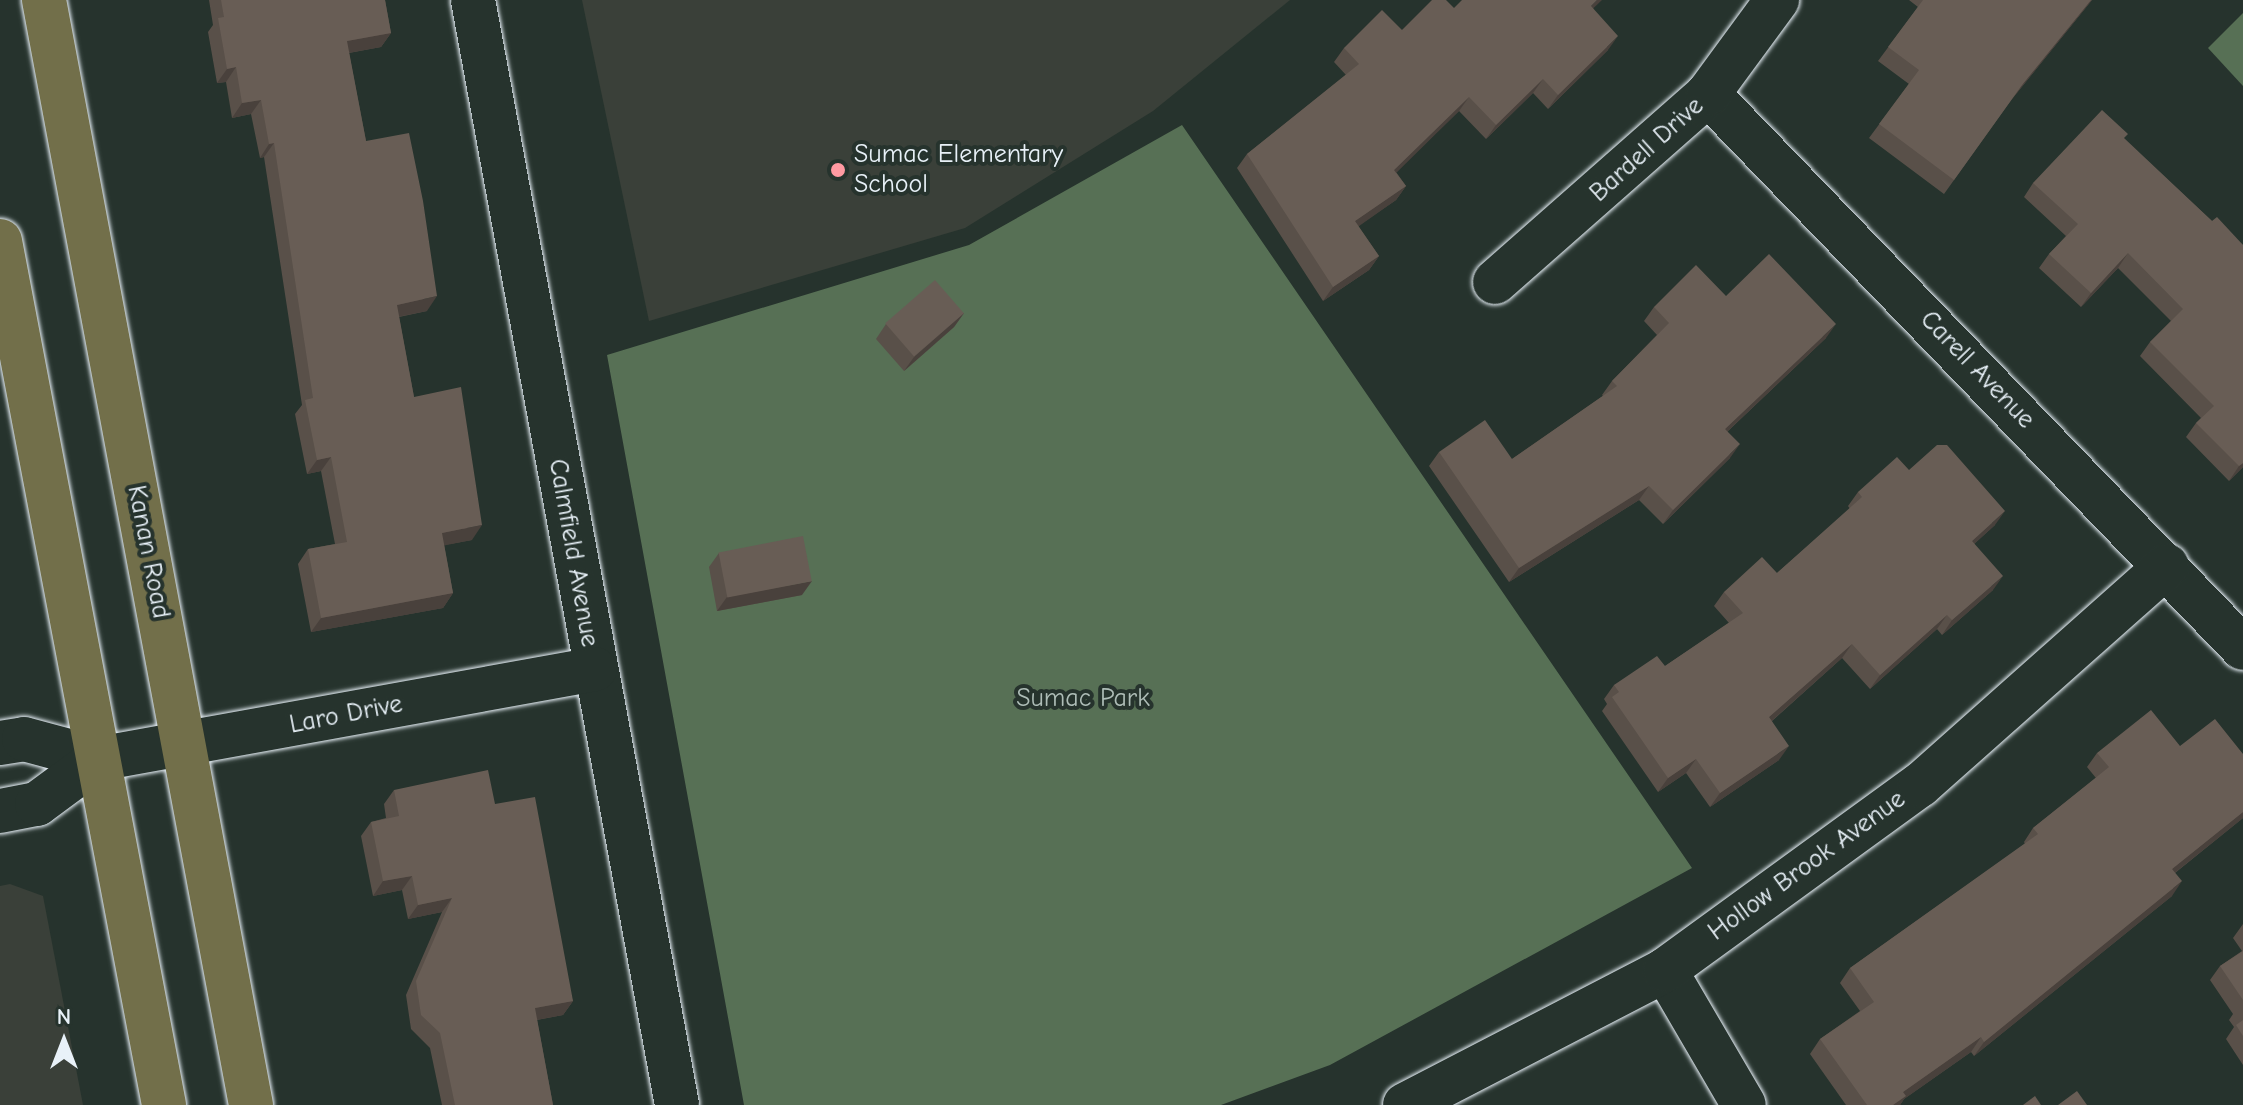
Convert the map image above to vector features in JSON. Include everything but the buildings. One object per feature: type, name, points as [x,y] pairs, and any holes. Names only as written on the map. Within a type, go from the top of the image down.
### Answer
[{"type":"main road","name":"Kanan Road","points":[[44,0],[251,1105]]},
{"type":"main road","points":[[0,241],[164,1105]]},
{"type":"street","name":"Calmfield Avenue","points":[[473,0],[677,1105]]},
{"type":"street","name":"Bardell Drive","points":[[1495,282],[1708,94],[1777,0]]},
{"type":"street","name":"Carell Avenue","points":[[1708,94],[2243,648]]},
{"type":"street","name":"Hollow Brook Avenue","points":[[1405,1105],[1665,970],[1920,785],[2167,566]]},
{"type":"street","name":"Laro Drive","points":[[0,743],[24,739],[98,759],[595,669]]},
{"type":"street","name":"Laro Drive","points":[[0,811],[37,804],[98,759]]},
{"type":"street","points":[[1665,970],[1744,1105]]},
{"type":"shaded area","name":"Sumac Elementary School","points":[[582,0],[1290,0],[1153,111],[965,228],[649,321]]},
{"type":"shaded area","points":[[10,884],[43,896],[83,1105],[0,1105],[0,886]]},
{"type":"green space","points":[[2243,13],[2243,86],[2208,48]]},
{"type":"green space","name":"Sumac Park","points":[[1182,125],[1692,868],[1330,1065],[1221,1105],[744,1105],[607,355],[969,245]]},
{"type":"place","name":"Sumac Elementary School","points":[[838,170]]}]
